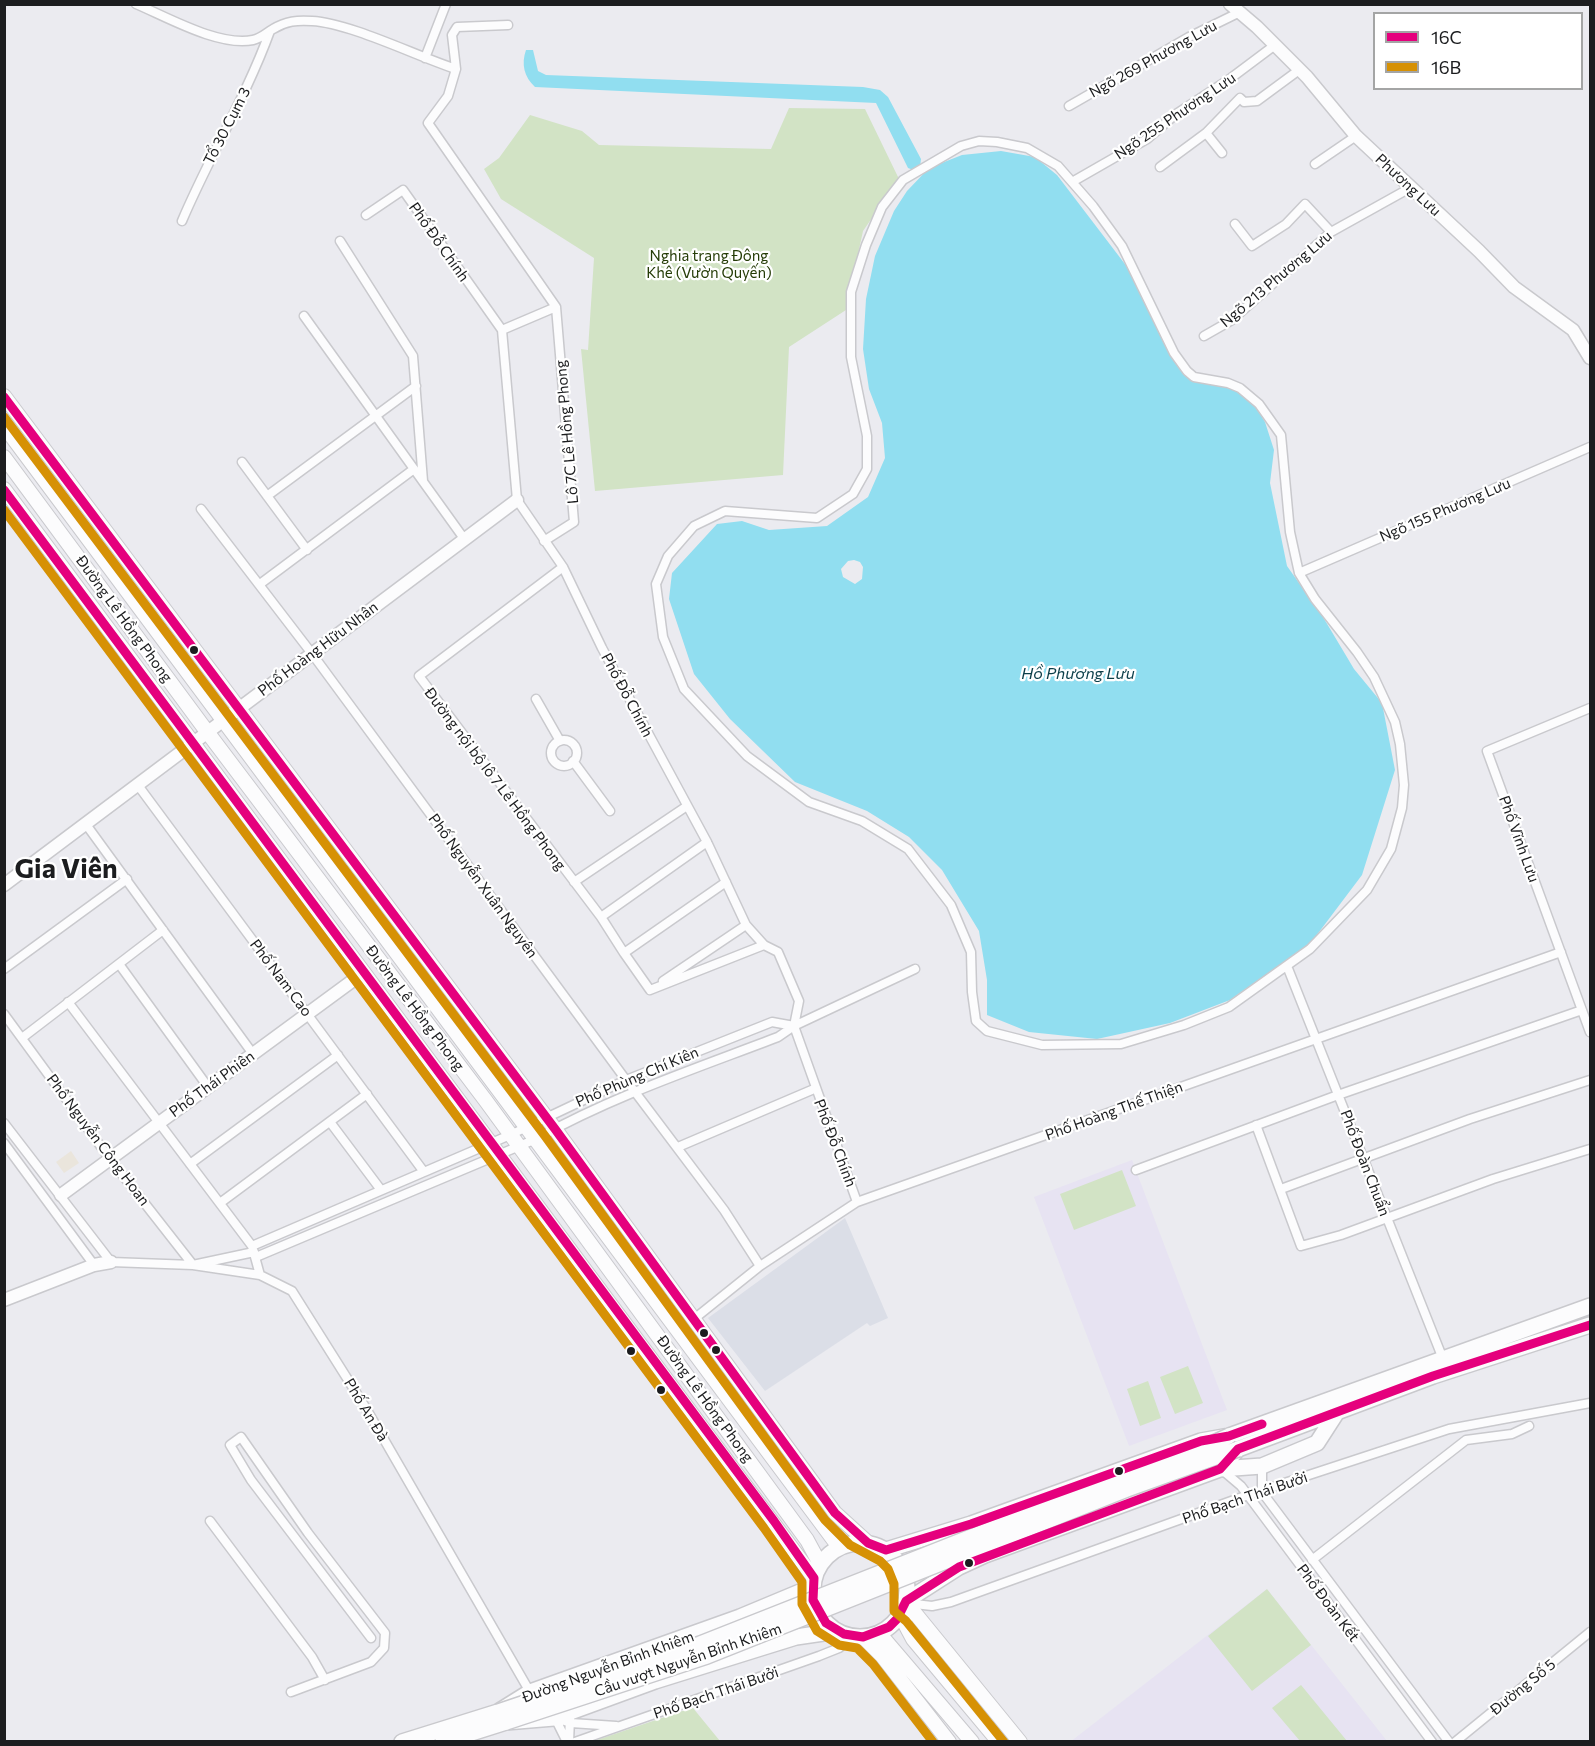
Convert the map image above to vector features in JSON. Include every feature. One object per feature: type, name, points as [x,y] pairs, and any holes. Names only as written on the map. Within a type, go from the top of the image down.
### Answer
[{"type":"highway","points":[[886,1550],[971,1524],[1201,1441],[1229,1436],[1590,1306]]},
{"type":"highway","name":"Cầu vượt Nguyễn Bỉnh Khiêm","points":[[502,1717],[707,1656],[1127,1489],[1433,1376],[1590,1326]]},
{"type":"highway","points":[[904,1605],[959,1567],[985,1555],[1220,1468],[1262,1466],[1317,1443],[1337,1412]]},
{"type":"highway","name":"Cầu vượt Nguyễn Bỉnh Khiêm","points":[[502,1717],[700,1644],[1121,1478],[1188,1455],[1229,1436]]},
{"type":"highway","points":[[1220,1468],[1238,1449]]},
{"type":"highway","points":[[971,1524],[963,1535],[963,1550],[971,1556],[985,1555]]},
{"type":"highway","points":[[853,1543],[868,1543],[886,1550],[896,1560],[904,1572],[907,1586],[904,1605],[897,1619],[879,1633],[858,1636],[837,1631],[818,1612],[815,1576],[839,1547],[853,1543]]},
{"type":"highway","name":"Đường Nguyễn Bỉnh Khiêm","points":[[443,1742],[502,1717],[530,1692],[740,1617],[815,1576]]},
{"type":"highway","points":[[740,1617],[757,1622],[763,1628],[761,1644],[751,1651]]},
{"type":"highway","name":"Đường Nguyễn Bỉnh Khiêm","points":[[402,1742],[502,1717],[570,1717],[751,1651],[796,1637],[837,1631]]},
{"type":"main road","points":[[4,396],[550,1124],[835,1513],[868,1543]]},
{"type":"main road","name":"Đường Lê Hồng Phong","points":[[4,426],[222,722],[839,1547]]},
{"type":"main road","name":"Đường Lê Hồng Phong","points":[[4,457],[514,1141],[796,1524],[815,1576]]},
{"type":"main road","name":"Đường Lê Hồng Phong","points":[[4,489],[815,1576]]},
{"type":"main road","points":[[712,1438],[725,1427]]},
{"type":"main road","points":[[796,1524],[803,1528],[813,1527],[817,1521],[816,1514]]},
{"type":"main road","points":[[904,1605],[905,1624],[913,1639],[999,1742]]},
{"type":"main road","points":[[904,1605],[914,1612],[1020,1742]]},
{"type":"main road","points":[[879,1633],[972,1742]]},
{"type":"main road","points":[[858,1636],[882,1656],[949,1742]]},
{"type":"street","points":[[136,4],[222,38],[249,41],[264,36],[289,21],[315,21],[349,30],[456,69]]},
{"type":"street","points":[[425,58],[445,9]]},
{"type":"street","points":[[445,9],[452,35],[456,69],[448,96],[428,123],[556,307],[502,330]]},
{"type":"street","name":"Phương Lưu","points":[[1234,9],[1275,45],[1356,136],[1479,250],[1514,287],[1573,330],[1590,358]]},
{"type":"street","name":"Ngõ 269 Phương Lưu","points":[[1069,106],[1234,9]]},
{"type":"street","points":[[452,35],[456,27],[464,25],[508,25]]},
{"type":"street","name":"Tổ 30 Cụm 3","points":[[182,221],[250,81],[271,30]]},
{"type":"street","name":"Ngõ 255 Phương Lưu","points":[[1072,182],[1147,139],[1176,114],[1231,78],[1275,45]]},
{"type":"street","points":[[1160,167],[1206,133],[1240,98],[1244,102],[1257,101],[1299,70]]},
{"type":"street","points":[[1206,133],[1222,153]]},
{"type":"street","points":[[1316,164],[1356,136]]},
{"type":"street","points":[[988,141],[1014,144],[1038,153],[1058,166],[1122,246],[1174,353],[1187,371],[1194,377],[1228,383],[1240,388],[1259,404],[1281,435],[1290,531],[1299,573],[1315,599],[1358,652],[1378,684],[1395,722],[1400,744],[1404,785],[1398,826],[1381,868],[1366,890],[1310,949],[1229,1007],[1184,1025],[1121,1044],[1042,1045],[987,1031],[976,1021],[972,992],[972,952],[951,905],[908,849],[862,821],[809,802],[747,756],[684,689],[663,637],[656,584],[668,556],[694,526],[725,511],[817,518],[853,494],[867,469],[867,436],[851,357],[851,292],[866,245],[882,207],[903,180],[961,146],[988,141]]},
{"type":"street","name":"Ngõ 213 Phương Lưu","points":[[1204,336],[1232,320],[1331,232],[1410,188]]},
{"type":"street","name":"Phố Đỗ Chính","points":[[366,215],[403,190],[502,330],[517,500],[563,567],[607,658],[687,806],[746,925],[764,945],[778,952],[799,1001],[794,1026],[814,1089],[857,1202]]},
{"type":"street","points":[[1235,224],[1252,246],[1286,224],[1305,204],[1331,232]]},
{"type":"street","points":[[340,241],[413,356],[423,481]]},
{"type":"street","name":"Lô 7C Lê Hồng Phong","points":[[544,541],[574,522],[556,307]]},
{"type":"street","points":[[304,316],[377,414],[465,540]]},
{"type":"street","points":[[267,496],[416,386]]},
{"type":"street","name":"Ngõ 155 Phương Lưu","points":[[1299,573],[1590,447]]},
{"type":"street","points":[[242,462],[307,550]]},
{"type":"street","points":[[260,584],[414,469]]},
{"type":"street","name":"Phố Hoàng Hữu Nhân","points":[[4,885],[517,500]]},
{"type":"street","name":"Phố Nguyễn Xuân Nguyên","points":[[201,509],[260,584],[626,1080],[637,1091],[760,1266]]},
{"type":"street","name":"Đường nội bộ lô 7 Lê Hồng Phong","points":[[563,567],[419,676],[601,917],[650,990]]},
{"type":"street","points":[[536,699],[560,741]]},
{"type":"street","name":"Phố Vĩnh Lưu","points":[[1590,708],[1487,751],[1590,1032]]},
{"type":"street","points":[[560,741],[568,741],[574,746],[576,754],[573,761],[565,765],[554,761],[552,749],[560,741]]},
{"type":"street","points":[[573,761],[610,811]]},
{"type":"street","name":"Phố Nam Cao","points":[[137,784],[424,1172]]},
{"type":"street","name":"Đường nội bộ lô 7 Lê Hồng Phong","points":[[574,882],[687,806]]},
{"type":"street","points":[[86,823],[253,1054]]},
{"type":"street","points":[[601,917],[706,843]]},
{"type":"street","points":[[4,969],[127,879]]},
{"type":"street","points":[[624,953],[726,882]]},
{"type":"street","points":[[650,990],[746,925]]},
{"type":"street","points":[[22,1038],[163,930]]},
{"type":"street","points":[[650,990],[764,945]]},
{"type":"street","name":"Phố Hoàng Thế Thiện","points":[[694,1319],[760,1266],[857,1202],[1315,1037],[1561,952]]},
{"type":"street","points":[[118,964],[208,1087]]},
{"type":"street","name":"Phố Đoàn Chuẩn","points":[[1287,966],[1443,1359]]},
{"type":"street","name":"Phố Phùng Chí Kiên","points":[[254,1252],[397,1198],[500,1155],[527,1128],[550,1124],[778,1037],[794,1026],[915,969]]},
{"type":"street","name":"Phố Thái Phiên","points":[[61,1195],[363,973]]},
{"type":"street","points":[[68,1002],[220,1203],[254,1252],[260,1275]]},
{"type":"street","points":[[1136,1170],[1338,1095],[1582,1010]]},
{"type":"street","name":"Phố Nguyễn Công Hoan","points":[[4,1014],[110,1160],[194,1265]]},
{"type":"street","name":"Phố Phùng Chí Kiên","points":[[254,1252],[385,1189],[491,1143],[536,1139],[550,1124],[626,1080],[772,1022],[794,1026]]},
{"type":"street","points":[[190,1164],[338,1055]]},
{"type":"street","points":[[1281,1189],[1470,1119],[1590,1080]]},
{"type":"street","points":[[678,1147],[814,1089]]},
{"type":"street","points":[[220,1203],[367,1094]]},
{"type":"street","points":[[4,1122],[111,1262],[94,1265],[4,1300]]},
{"type":"street","points":[[330,1122],[385,1189],[397,1198]]},
{"type":"street","points":[[1256,1125],[1301,1246],[1387,1219],[1493,1179],[1590,1149]]},
{"type":"street","points":[[4,1143],[94,1265]]},
{"type":"street","points":[[194,1265],[254,1252]]},
{"type":"street","name":"Phố An Đà","points":[[111,1262],[194,1265],[260,1275],[292,1291],[310,1316],[530,1692]]},
{"type":"street","name":"Phố Bạch Thái Bưởi","points":[[904,1605],[932,1606],[951,1602],[1248,1495],[1449,1429],[1590,1402]]},
{"type":"street","points":[[1312,1560],[1466,1440],[1512,1434],[1529,1426]]},
{"type":"street","points":[[291,1692],[371,1662],[384,1648],[386,1633],[309,1533],[241,1437],[230,1444],[251,1480],[371,1638]]},
{"type":"street","points":[[1262,1466],[1262,1492]]},
{"type":"street","name":"Phố Đoàn Kết","points":[[1220,1468],[1248,1495],[1432,1742]]},
{"type":"street","name":"Phố Đoàn Kết","points":[[1262,1492],[1449,1742]]},
{"type":"street","points":[[210,1521],[312,1658],[324,1680]]},
{"type":"street","name":"Đường Số 5","points":[[1455,1742],[1590,1632]]},
{"type":"street","name":"Phố Bạch Thái Bưởi","points":[[575,1742],[819,1656],[839,1648],[858,1636]]},
{"type":"street","points":[[568,1742],[570,1717],[620,1726]]},
{"type":"street","points":[[554,1718],[568,1742]]},
{"type":"shaded area","points":[[71,1151],[79,1163],[64,1173],[56,1162]]},
{"type":"shaded area","points":[[1132,1160],[1227,1410],[1129,1446],[1034,1197]]},
{"type":"shaded area","points":[[845,1218],[888,1318],[870,1326],[867,1323],[765,1391],[708,1318]]},
{"type":"shaded area","points":[[1267,1589],[1387,1741],[1070,1742]]},
{"type":"green space","name":"Nghia trang Đông Khê (Vườn Quyến)","points":[[789,108],[865,109],[899,179],[863,231],[846,310],[789,347],[783,475],[595,491],[581,349],[588,350],[594,258],[501,199],[484,169],[499,158],[530,115],[582,131],[599,145],[771,149]]},
{"type":"green space","points":[[1122,1170],[1136,1206],[1074,1230],[1060,1194]]},
{"type":"green space","points":[[1188,1366],[1203,1403],[1175,1414],[1160,1377]]},
{"type":"green space","points":[[1148,1381],[1161,1418],[1140,1426],[1127,1389]]},
{"type":"green space","points":[[1267,1589],[1311,1645],[1252,1691],[1208,1636]]},
{"type":"green space","points":[[1301,1685],[1347,1741],[1300,1741],[1272,1708]]},
{"type":"green space","points":[[691,1708],[720,1741],[594,1741]]},
{"type":"water","points":[[526,50],[533,50],[538,71],[546,75],[863,87],[880,90],[888,97],[921,159],[920,167],[916,171],[908,168],[876,103],[535,87],[524,70]]},
{"type":"water","name":"Hồ Phương Lưu","points":[[1001,151],[1035,157],[1057,175],[1131,272],[1185,376],[1234,390],[1254,404],[1265,422],[1274,450],[1270,483],[1287,566],[1323,617],[1354,669],[1382,703],[1395,770],[1362,875],[1310,944],[1230,1000],[1170,1023],[1097,1039],[1029,1032],[987,1015],[987,980],[979,931],[942,870],[909,837],[867,811],[795,782],[730,719],[694,674],[669,599],[672,573],[717,524],[742,521],[769,530],[827,526],[868,497],[885,458],[882,423],[869,389],[863,349],[866,299],[875,256],[894,211],[907,191],[929,168],[962,155]],"holes":[[[848,561],[860,562],[863,567],[862,579],[855,584],[843,577],[841,569]]]},
{"type":"transit line","name":"16C","points":[[4,397],[555,1129],[835,1513],[868,1543],[886,1550],[971,1524],[1201,1441],[1229,1436],[1262,1424]]},
{"type":"transit line","name":"16B","points":[[4,417],[545,1136],[825,1520],[850,1545],[880,1561],[888,1569],[894,1584],[894,1611],[906,1621],[1004,1742]]},
{"type":"transit line","name":"16C","points":[[4,490],[774,1521],[814,1578],[813,1600],[826,1623],[844,1634],[863,1637],[889,1627],[897,1619],[906,1601],[959,1567],[1220,1469],[1238,1449],[1433,1376],[1590,1325]]},
{"type":"transit line","name":"16B","points":[[4,510],[764,1528],[802,1582],[802,1604],[817,1631],[839,1645],[857,1648],[873,1664],[933,1742]]},
{"type":"district","name":"Gia Viên","points":[[66,869]]}]
